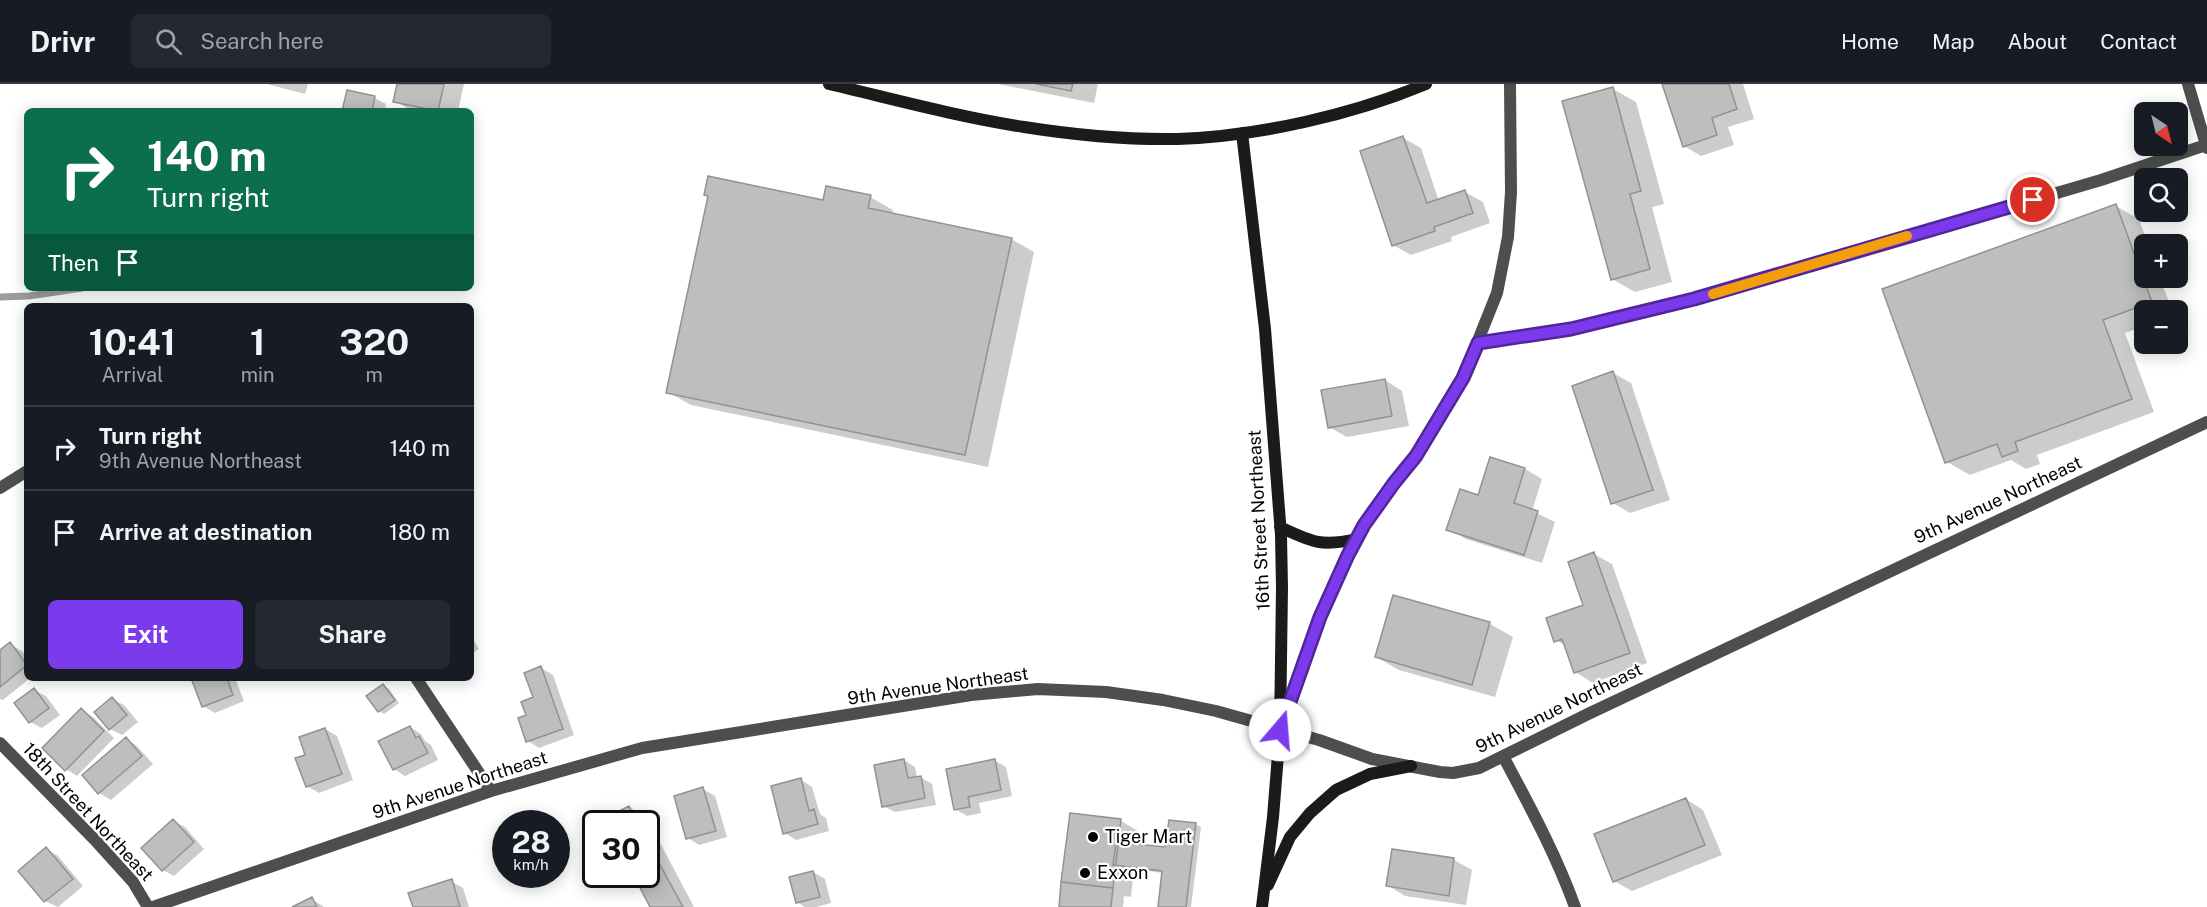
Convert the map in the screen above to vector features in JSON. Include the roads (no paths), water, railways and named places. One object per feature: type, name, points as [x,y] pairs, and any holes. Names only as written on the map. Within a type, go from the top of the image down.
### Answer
[{"type":"main road","points":[[829,84],[1023,127],[1085,135],[1180,139],[1242,133],[1331,115],[1401,95],[1426,84]]},
{"type":"main road","name":"16th Street Northeast","points":[[1242,133],[1265,329],[1280,527],[1282,588],[1280,730],[1263,901]]},
{"type":"main road","points":[[1280,527],[1308,540],[1324,544],[1357,539]]},
{"type":"main road","points":[[1263,901],[1290,837],[1310,813],[1336,790],[1370,774],[1411,766]]},
{"type":"street","points":[[1280,730],[1320,617],[1357,539],[1394,483],[1416,456],[1463,378],[1497,292],[1508,237],[1511,192],[1510,84]]},
{"type":"street","points":[[1478,343],[1571,329],[1694,299],[2206,147],[2188,84]]},
{"type":"street","name":"9th Avenue Northeast","points":[[153,907],[490,791],[642,748],[971,695],[1038,689],[1106,692],[1163,700],[1216,711],[1319,740],[1372,759],[1453,772],[1479,768],[1598,708],[2207,422]]},
{"type":"street","points":[[0,488],[24,473]]},
{"type":"street","points":[[418,681],[490,791]]},
{"type":"street","name":"18th Street Northeast","points":[[0,743],[133,882],[148,907]]},
{"type":"street","points":[[1503,756],[1536,818],[1575,907]]},
{"type":"waterway","points":[[0,297],[62,291]]},
{"type":"place","name":"Tiger Mart","points":[[1093,837]]},
{"type":"place","name":"Exxon","points":[[1085,873]]}]
